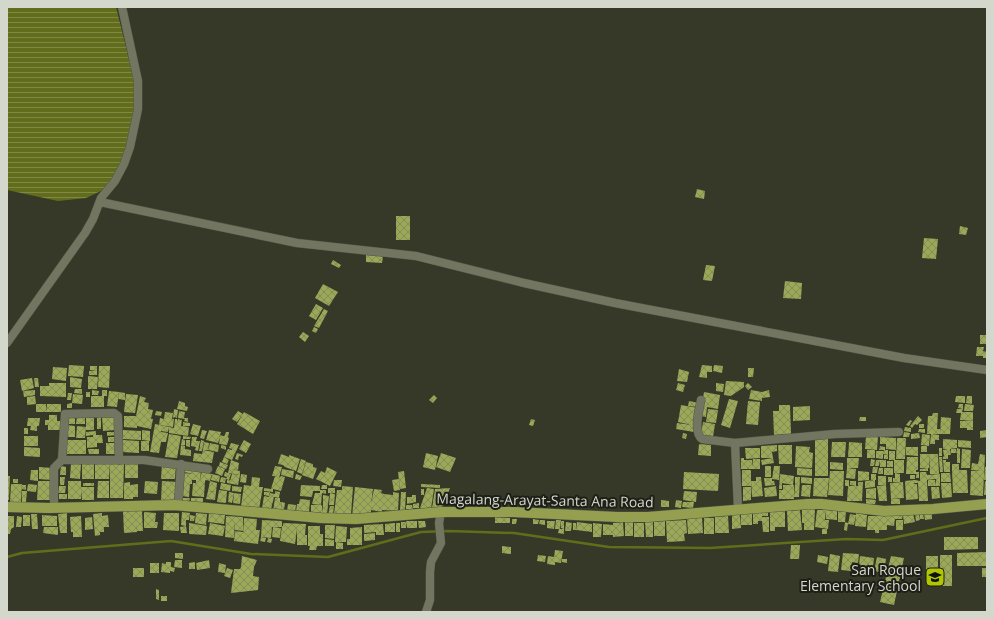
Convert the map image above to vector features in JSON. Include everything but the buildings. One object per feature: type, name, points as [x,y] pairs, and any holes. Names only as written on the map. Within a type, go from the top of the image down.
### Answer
[{"type":"main road","name":"Magalang-Arayat-Santa Ana Road","points":[[7,507],[54,508],[178,506],[322,518],[356,519],[441,512],[513,512],[648,517],[808,504],[884,511],[933,509],[987,504]]},
{"type":"street","points":[[7,343],[85,234],[101,198],[115,181],[124,164],[130,147],[138,109],[138,81],[122,7]]},
{"type":"street","points":[[100,202],[296,243],[416,256],[524,283],[615,303],[904,358],[987,370]]},
{"type":"street","points":[[701,400],[698,417],[698,436],[702,439],[734,443],[835,434],[899,432]]},
{"type":"street","points":[[54,508],[54,468],[62,460],[65,414],[114,413],[118,416],[119,460]]},
{"type":"street","points":[[734,443],[738,509]]},
{"type":"street","points":[[62,460],[149,460],[208,469]]},
{"type":"street","points":[[178,506],[181,464]]},
{"type":"street","points":[[426,612],[430,600],[431,562],[441,543],[439,523],[441,512]]},
{"type":"shaded area","points":[[7,7],[116,7],[135,83],[135,104],[127,147],[119,169],[111,181],[101,191],[86,198],[58,201],[7,190]]},
{"type":"waterway","points":[[7,557],[22,553],[171,541],[251,554],[328,557],[421,532],[449,531],[514,533],[609,547],[710,548],[846,539],[883,540],[987,518]]},
{"type":"place","name":"San Roque Elementary School","points":[[935,577]]}]
